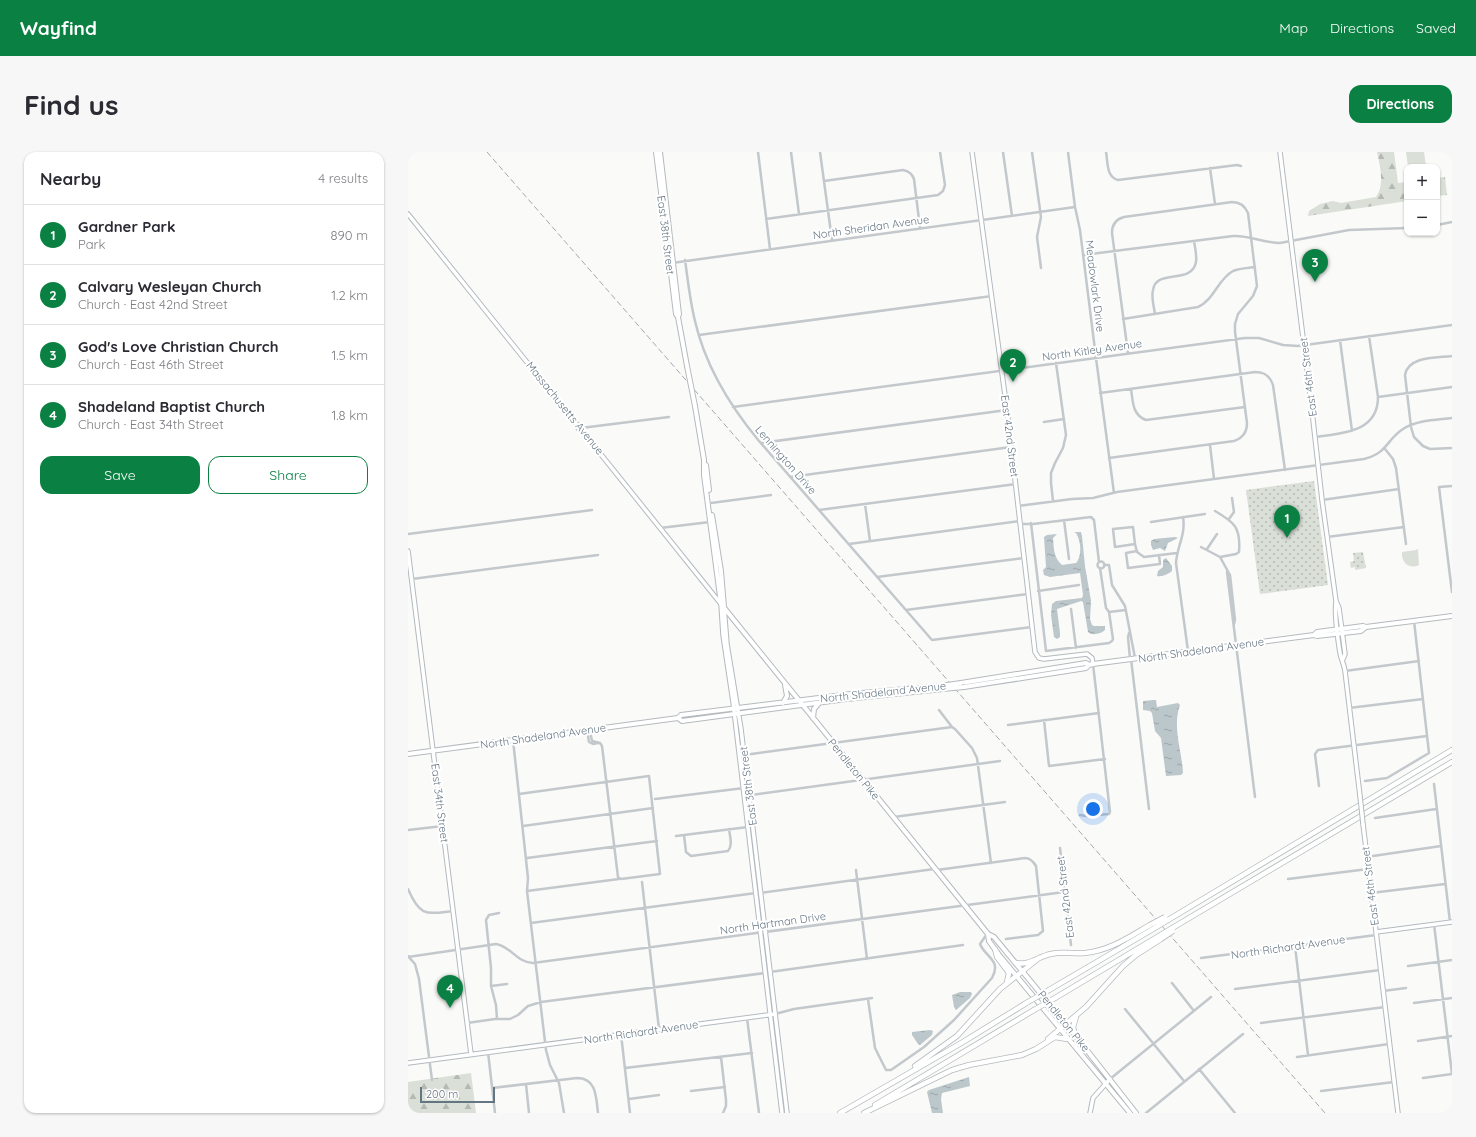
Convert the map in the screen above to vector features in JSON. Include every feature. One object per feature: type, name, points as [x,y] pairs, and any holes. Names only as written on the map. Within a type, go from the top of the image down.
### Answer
[{"type":"highway","points":[[840,1113],[963,1042],[1151,927],[1184,909],[1452,750]]},
{"type":"highway","points":[[863,1113],[1452,762]]},
{"type":"highway","points":[[1016,963],[1026,963],[1054,953],[1084,953],[1103,950],[1151,927]]},
{"type":"highway","points":[[863,1113],[952,1070],[974,1064],[1018,1056],[1032,1051],[1077,1015],[1123,966],[1160,937]]},
{"type":"highway","points":[[995,949],[997,957],[1009,973],[1008,981],[1004,987]]},
{"type":"highway","points":[[892,1082],[957,1036],[1004,987],[1039,958]]},
{"type":"highway","points":[[1075,1035],[1073,1027],[1077,1015]]},
{"type":"highway","points":[[1042,1044],[1059,1037],[1067,1039]]},
{"type":"main road","name":"East 38th Street","points":[[656,152],[671,263]]},
{"type":"main road","name":"East 38th Street","points":[[660,152],[676,314],[705,462],[721,571],[723,635],[744,755],[746,787]]},
{"type":"main road","name":"East 42nd Street","points":[[972,152],[1007,410],[1035,652],[1038,658],[1044,660],[1087,654],[1092,658],[1091,665]]},
{"type":"main road","name":"East 46th Street","points":[[1280,152],[1322,500],[1336,601],[1339,608],[1340,654],[1343,659],[1345,671],[1398,1113]]},
{"type":"main road","name":"Massachusetts Avenue","points":[[408,214],[581,428],[722,606]]},
{"type":"main road","name":"East 38th Street","points":[[704,460],[710,522],[722,606]]},
{"type":"main road","name":"East 34th Street","points":[[408,552],[471,1054]]},
{"type":"main road","name":"Pendleton Pike","points":[[722,606],[988,934],[994,937],[1023,971],[1136,1113]]},
{"type":"main road","name":"North Shadeland Avenue","points":[[678,718],[682,721],[941,688],[1086,663],[1091,665],[1314,635],[1317,637],[1340,631],[1361,631],[1366,628],[1452,616]]},
{"type":"main road","points":[[782,703],[788,695],[785,683]]},
{"type":"main road","name":"North Shadeland Avenue","points":[[408,754],[513,740],[589,732],[678,718],[681,715],[736,708],[851,694],[941,688]]},
{"type":"main road","points":[[813,718],[814,709],[820,703]]},
{"type":"main road","name":"East 38th Street","points":[[737,713],[758,893],[787,1113]]},
{"type":"main road","name":"East 38th Street","points":[[747,795],[748,827],[758,893]]},
{"type":"main road","name":"North Richardt Avenue","points":[[1376,933],[1451,922]]},
{"type":"main road","name":"Pendleton Pike","points":[[988,934],[989,941],[995,949],[1067,1039],[1130,1113]]},
{"type":"main road","name":"East 38th Street","points":[[768,972],[770,1015],[782,1113]]},
{"type":"main road","name":"North Richardt Avenue","points":[[408,1063],[775,1014]]},
{"type":"main road","points":[[1090,1113],[1093,1098],[1110,1079]]},
{"type":"street","points":[[758,152],[770,249]]},
{"type":"street","points":[[791,152],[799,214]]},
{"type":"street","points":[[820,152],[832,240]]},
{"type":"street","points":[[766,219],[937,196],[944,189],[940,152]]},
{"type":"street","points":[[1003,152],[1012,216]]},
{"type":"street","points":[[1032,152],[1041,221],[1037,237],[1041,268]]},
{"type":"street","name":"Meadowlark Drive","points":[[1068,152],[1075,207],[1084,255],[1100,393],[1114,493]]},
{"type":"street","points":[[1106,152],[1109,172],[1113,179],[1119,180],[1210,168],[1237,165],[1241,166]]},
{"type":"street","points":[[1210,168],[1215,204]]},
{"type":"street","points":[[824,181],[903,170],[908,171],[912,175],[920,228]]},
{"type":"street","points":[[1109,458],[1236,441],[1244,435],[1247,426],[1235,324],[1238,314],[1244,305],[1251,299],[1256,288],[1257,281],[1248,213],[1241,204],[1236,202],[1215,204],[1120,218],[1114,222],[1112,228],[1114,251],[1128,354]]},
{"type":"street","name":"North Sheridan Avenue","points":[[671,263],[1075,207]]},
{"type":"street","points":[[1440,224],[1452,222]]},
{"type":"street","points":[[1084,255],[1233,236],[1251,238],[1272,243],[1291,242],[1349,230],[1404,228]]},
{"type":"street","points":[[1155,314],[1152,292],[1154,286],[1161,279],[1183,276],[1191,271],[1196,262],[1194,241]]},
{"type":"street","name":"Lennington Drive","points":[[685,260],[691,304],[699,335],[714,372],[733,407],[760,443],[932,640],[1032,627]]},
{"type":"street","points":[[1123,319],[1198,307],[1209,300],[1230,274],[1239,269],[1255,267]]},
{"type":"street","points":[[699,335],[992,296]]},
{"type":"street","name":"North Kitley Avenue","points":[[733,407],[1236,339],[1256,338],[1284,345],[1304,345],[1452,325]]},
{"type":"street","points":[[1315,437],[1352,431],[1361,427],[1370,419],[1376,407],[1378,397],[1369,336]]},
{"type":"street","points":[[1340,340],[1352,431]]},
{"type":"street","points":[[1452,356],[1416,361],[1408,366],[1405,374],[1411,425],[1414,437],[1424,447],[1434,450],[1452,448]]},
{"type":"street","points":[[1053,501],[1051,477],[1053,466],[1064,446],[1066,434],[1056,363]]},
{"type":"street","points":[[1100,393],[1258,372],[1267,375],[1273,385],[1285,470]]},
{"type":"street","points":[[1378,397],[1452,387]]},
{"type":"street","points":[[1131,389],[1135,410],[1139,417],[1146,420],[1245,407]]},
{"type":"street","points":[[760,443],[1007,410]]},
{"type":"street","points":[[577,430],[581,428],[669,417]]},
{"type":"street","points":[[1018,506],[1053,501],[1093,498],[1114,493],[1366,459],[1385,449],[1400,431],[1411,425],[1452,418]]},
{"type":"street","points":[[1044,422],[1064,419]]},
{"type":"street","points":[[1210,445],[1214,479]]},
{"type":"street","points":[[790,477],[1011,447]]},
{"type":"street","points":[[1385,449],[1395,464],[1406,544]]},
{"type":"street","points":[[819,510],[1016,484]]},
{"type":"street","points":[[1452,486],[1439,487],[1452,592]]},
{"type":"street","points":[[1322,500],[1399,489]]},
{"type":"street","points":[[711,503],[771,495]]},
{"type":"street","points":[[1229,519],[1234,512],[1232,498]]},
{"type":"street","points":[[865,504],[870,542]]},
{"type":"street","points":[[408,534],[592,510]]},
{"type":"street","points":[[1215,512],[1229,519],[1236,527],[1240,551],[1236,554],[1220,557]]},
{"type":"street","points":[[1151,522],[1205,514]]},
{"type":"street","points":[[848,544],[1020,522],[1031,523],[1089,516],[1092,517],[1094,520],[1100,562],[1097,566],[1100,568],[1106,608],[1109,612],[1112,641],[1109,643],[1046,651],[1031,523]]},
{"type":"street","points":[[1183,517],[1184,532],[1177,553],[1176,563],[1188,652]]},
{"type":"street","points":[[1064,520],[1069,559]]},
{"type":"street","points":[[660,528],[710,522]]},
{"type":"street","points":[[1135,544],[1115,547],[1113,529],[1133,527],[1137,551],[1144,557],[1177,553]]},
{"type":"street","points":[[1327,537],[1404,527]]},
{"type":"street","points":[[1207,549],[1217,534]]},
{"type":"street","points":[[1201,547],[1220,557],[1230,575],[1235,620],[1234,624],[1255,797]]},
{"type":"street","points":[[1137,551],[1126,553],[1128,568],[1160,564],[1159,556]]},
{"type":"street","points":[[412,579],[598,555]]},
{"type":"street","points":[[877,577],[1024,558]]},
{"type":"street","points":[[1100,562],[1103,562],[1104,565],[1109,565],[1112,585],[1124,602],[1133,641],[1132,659]]},
{"type":"street","points":[[1100,568],[1103,568],[1104,565]]},
{"type":"street","points":[[1038,590],[1079,585]]},
{"type":"street","points":[[906,610],[1028,594]]},
{"type":"street","points":[[1070,609],[1076,648]]},
{"type":"street","points":[[1109,612],[1126,610]]},
{"type":"street","points":[[1365,781],[1388,778],[1429,753],[1414,621]]},
{"type":"street","points":[[1130,632],[1128,637],[1132,659],[1149,809]]},
{"type":"street","points":[[1345,671],[1419,661]]},
{"type":"street","points":[[1080,815],[1086,816],[1109,814],[1110,812],[1105,759],[1091,665]]},
{"type":"street","points":[[1349,708],[1423,699]]},
{"type":"street","points":[[939,710],[973,750],[978,764],[991,863]]},
{"type":"street","points":[[1008,725],[1099,713]]},
{"type":"street","points":[[1044,720],[1049,766],[1105,759]]},
{"type":"street","points":[[744,755],[952,727]]},
{"type":"street","points":[[589,732],[589,742],[594,744],[598,743],[602,746],[619,879]]},
{"type":"street","points":[[1319,786],[1315,754],[1317,751],[1427,736]]},
{"type":"street","points":[[513,740],[527,858],[527,891],[545,1044],[549,1061],[558,1080],[564,1113]]},
{"type":"street","points":[[747,795],[1000,761]]},
{"type":"street","points":[[519,794],[649,776],[660,874],[527,891]]},
{"type":"street","points":[[1434,784],[1445,884],[1451,922]]},
{"type":"street","points":[[656,799],[746,787]]},
{"type":"street","points":[[893,817],[1004,802]]},
{"type":"street","points":[[523,826],[653,808]]},
{"type":"street","points":[[1375,818],[1436,809]]},
{"type":"street","points":[[408,830],[443,826]]},
{"type":"street","points":[[676,836],[748,827]]},
{"type":"street","points":[[684,835],[686,852],[688,854],[691,856],[706,854],[728,851],[731,848],[729,829]]},
{"type":"street","points":[[527,858],[657,841]]},
{"type":"street","points":[[1373,856],[1441,846]]},
{"type":"street","name":"East 42nd Street","points":[[1060,848],[1071,945]]},
{"type":"street","points":[[531,923],[930,869],[936,870],[1026,858],[1031,859],[1034,863],[1039,896],[1043,929],[1042,933],[1038,936],[1006,939]]},
{"type":"street","points":[[1288,879],[1368,868]]},
{"type":"street","points":[[856,870],[867,958]]},
{"type":"street","points":[[642,882],[659,1029]]},
{"type":"street","points":[[1371,893],[1445,884]]},
{"type":"street","points":[[408,889],[415,906],[424,912],[432,914],[453,911]]},
{"type":"street","name":"North Hartman Drive","points":[[489,945],[499,945],[525,962],[536,963],[1064,892]]},
{"type":"street","points":[[498,1019],[491,986],[491,968],[486,921],[489,915],[499,913]]},
{"type":"street","points":[[1424,1078],[1452,1074],[1434,924]]},
{"type":"street","name":"North Richardt Avenue","points":[[1200,958],[1295,946],[1376,933]]},
{"type":"street","points":[[868,999],[875,1048],[887,1070],[892,1070],[930,1041],[954,1020],[992,978],[995,970],[994,962],[980,944],[988,934]]},
{"type":"street","points":[[408,956],[489,945]]},
{"type":"street","points":[[467,1023],[498,1019],[505,1020],[512,1018],[528,1006],[540,1002],[963,945]]},
{"type":"street","points":[[1295,946],[1308,1055]]},
{"type":"street","points":[[408,956],[413,961],[418,974],[432,1080]]},
{"type":"street","points":[[1408,966],[1452,960]]},
{"type":"street","points":[[1235,989],[1380,970]]},
{"type":"street","points":[[1172,983],[1194,1011]]},
{"type":"street","points":[[491,986],[507,984]]},
{"type":"street","points":[[1383,991],[1406,988]]},
{"type":"street","points":[[1110,1079],[1211,997]]},
{"type":"street","name":"North Richardt Avenue","points":[[775,1014],[794,1009],[872,998]]},
{"type":"street","points":[[1414,1003],[1452,998]]},
{"type":"street","points":[[1261,1023],[1385,1007]]},
{"type":"street","points":[[1125,1008],[1184,1081]]},
{"type":"street","points":[[747,1018],[759,1113]]},
{"type":"street","points":[[621,1034],[630,1113]]},
{"type":"street","points":[[1146,1113],[1242,1034]]},
{"type":"street","points":[[1418,1040],[1452,1036]]},
{"type":"street","points":[[1297,1057],[1389,1044]]},
{"type":"street","points":[[488,1052],[495,1113]]},
{"type":"street","points":[[625,1068],[752,1053]]},
{"type":"street","points":[[721,1056],[726,1106],[723,1113]]},
{"type":"street","points":[[1199,1069],[1235,1113]]},
{"type":"street","points":[[492,1088],[580,1078],[586,1080],[595,1090],[598,1113]]},
{"type":"street","points":[[1321,1091],[1394,1082]]},
{"type":"street","points":[[526,1084],[530,1113]]},
{"type":"street","points":[[691,1091],[725,1087]]},
{"type":"street","points":[[629,1099],[659,1095]]},
{"type":"street","points":[[1446,1113],[1452,1112]]},
{"type":"green space","points":[[1377,152],[1394,152],[1398,183],[1404,182],[1404,201],[1308,216],[1309,211],[1320,204],[1333,201],[1341,203],[1376,197],[1379,192],[1381,181]]},
{"type":"green space","points":[[1406,152],[1424,152],[1426,164],[1408,164]]},
{"type":"green space","points":[[1445,177],[1447,195],[1440,196],[1440,178]]},
{"type":"green space","points":[[1314,481],[1328,585],[1260,594],[1246,490]]},
{"type":"green space","points":[[1417,549],[1419,565],[1409,566],[1404,562],[1402,552]]},
{"type":"green space","points":[[1363,552],[1366,568],[1355,570],[1355,567],[1351,568],[1350,562],[1354,561],[1353,553]]},
{"type":"green space","points":[[471,1073],[476,1113],[408,1113],[408,1082]]},
{"type":"water","points":[[1074,532],[1081,532],[1082,536],[1091,601],[1090,619],[1092,625],[1105,626],[1105,630],[1096,634],[1088,632],[1083,602],[1081,601],[1057,609],[1060,637],[1057,639],[1054,637],[1051,615],[1052,604],[1056,601],[1082,598],[1083,595],[1080,573],[1050,577],[1044,575],[1043,570],[1046,567],[1044,537],[1047,535],[1057,534],[1053,538],[1054,552],[1057,559],[1062,565],[1076,563],[1079,559],[1080,548],[1078,536]]},
{"type":"water","points":[[1178,538],[1168,543],[1165,551],[1160,548],[1153,550],[1151,541],[1154,539]]},
{"type":"water","points":[[1166,558],[1172,566],[1172,571],[1163,576],[1157,576],[1158,571],[1163,567],[1163,560]]},
{"type":"water","points":[[1156,700],[1157,707],[1178,703],[1180,705],[1177,730],[1183,773],[1181,775],[1166,776],[1161,738],[1155,731],[1152,713],[1150,711],[1143,710],[1143,701]]},
{"type":"water","points":[[960,992],[971,992],[972,994],[970,998],[956,1010],[952,995]]},
{"type":"water","points":[[933,1031],[932,1035],[920,1045],[912,1035],[912,1032]]},
{"type":"water","points":[[969,1077],[970,1086],[942,1093],[941,1099],[943,1113],[932,1113],[927,1092],[929,1090]]},
{"type":"railway","points":[[487,152],[1325,1113]]},
{"type":"place","name":"God's Love Christian Church","points":[[1315,282]]},
{"type":"place","name":"Calvary Wesleyan Church","points":[[1013,382]]},
{"type":"place","name":"Gardner Park","points":[[1287,538]]},
{"type":"place","name":"Shadeland Baptist Church","points":[[450,1008]]}]
